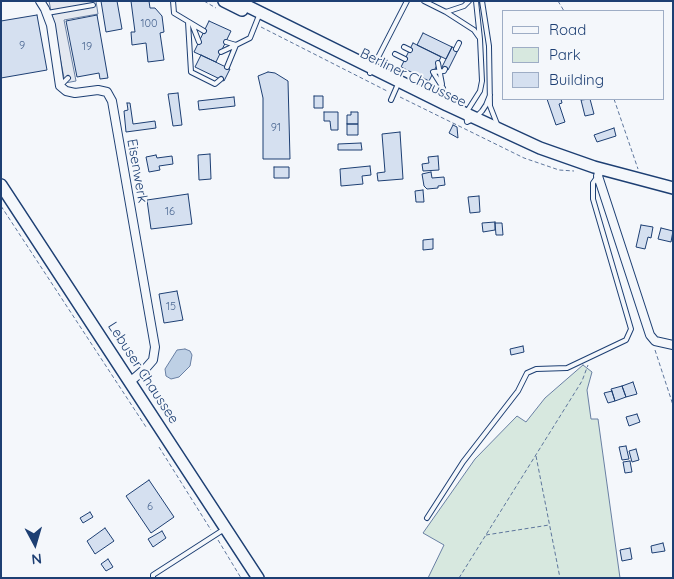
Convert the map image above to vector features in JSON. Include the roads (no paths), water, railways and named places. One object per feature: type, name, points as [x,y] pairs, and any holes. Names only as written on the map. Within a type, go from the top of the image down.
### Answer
[{"type":"main road","name":"Berliner Chaussee","points":[[224,1],[469,118],[538,155],[563,163],[673,188]]},
{"type":"main road","name":"Berliner Chaussee","points":[[237,1],[371,71]]},
{"type":"main road","name":"Berliner Chaussee","points":[[469,118],[597,171]]},
{"type":"main road","name":"Lebuser Chaussee","points":[[1,185],[131,381],[258,578]]},
{"type":"street","points":[[40,1],[51,25],[60,86]]},
{"type":"street","name":"Eisenwerk","points":[[60,86],[66,91],[75,93],[98,90],[107,92],[112,101],[155,347],[153,360],[131,381]]},
{"type":"street","points":[[597,171],[650,335],[655,341],[672,346]]},
{"type":"lane","points":[[173,1],[174,13],[204,31]]},
{"type":"lane","points":[[371,71],[407,1]]},
{"type":"lane","points":[[424,1],[446,12],[474,30],[480,39]]},
{"type":"lane","points":[[446,12],[464,6],[468,1]]},
{"type":"lane","points":[[469,118],[482,81],[476,1]]},
{"type":"lane","points":[[482,1],[489,46],[491,113],[503,131]]},
{"type":"lane","points":[[47,13],[93,5]]},
{"type":"lane","points":[[221,52],[250,38],[258,18]]},
{"type":"lane","points":[[190,23],[199,42]]},
{"type":"lane","points":[[190,23],[191,72],[215,84],[221,79]]},
{"type":"lane","points":[[226,42],[236,45]]},
{"type":"lane","points":[[456,49],[459,43]]},
{"type":"lane","points":[[227,68],[236,45]]},
{"type":"lane","points":[[404,47],[410,50]]},
{"type":"lane","points":[[395,54],[405,59]]},
{"type":"lane","points":[[438,63],[440,72],[443,88],[433,72],[440,72],[445,69]]},
{"type":"lane","points":[[60,86],[68,78]]},
{"type":"lane","points":[[391,100],[398,84]]},
{"type":"lane","points":[[469,118],[486,105],[490,96]]},
{"type":"lane","points":[[427,518],[463,462],[518,391],[527,373],[536,368],[567,368],[626,340],[632,329],[593,199],[593,183],[597,171]]},
{"type":"lane","points":[[153,578],[153,575],[225,528]]},
{"type":"water","points":[[185,349],[190,351],[192,355],[190,366],[179,377],[171,379],[166,376],[165,369],[177,350]]}]
